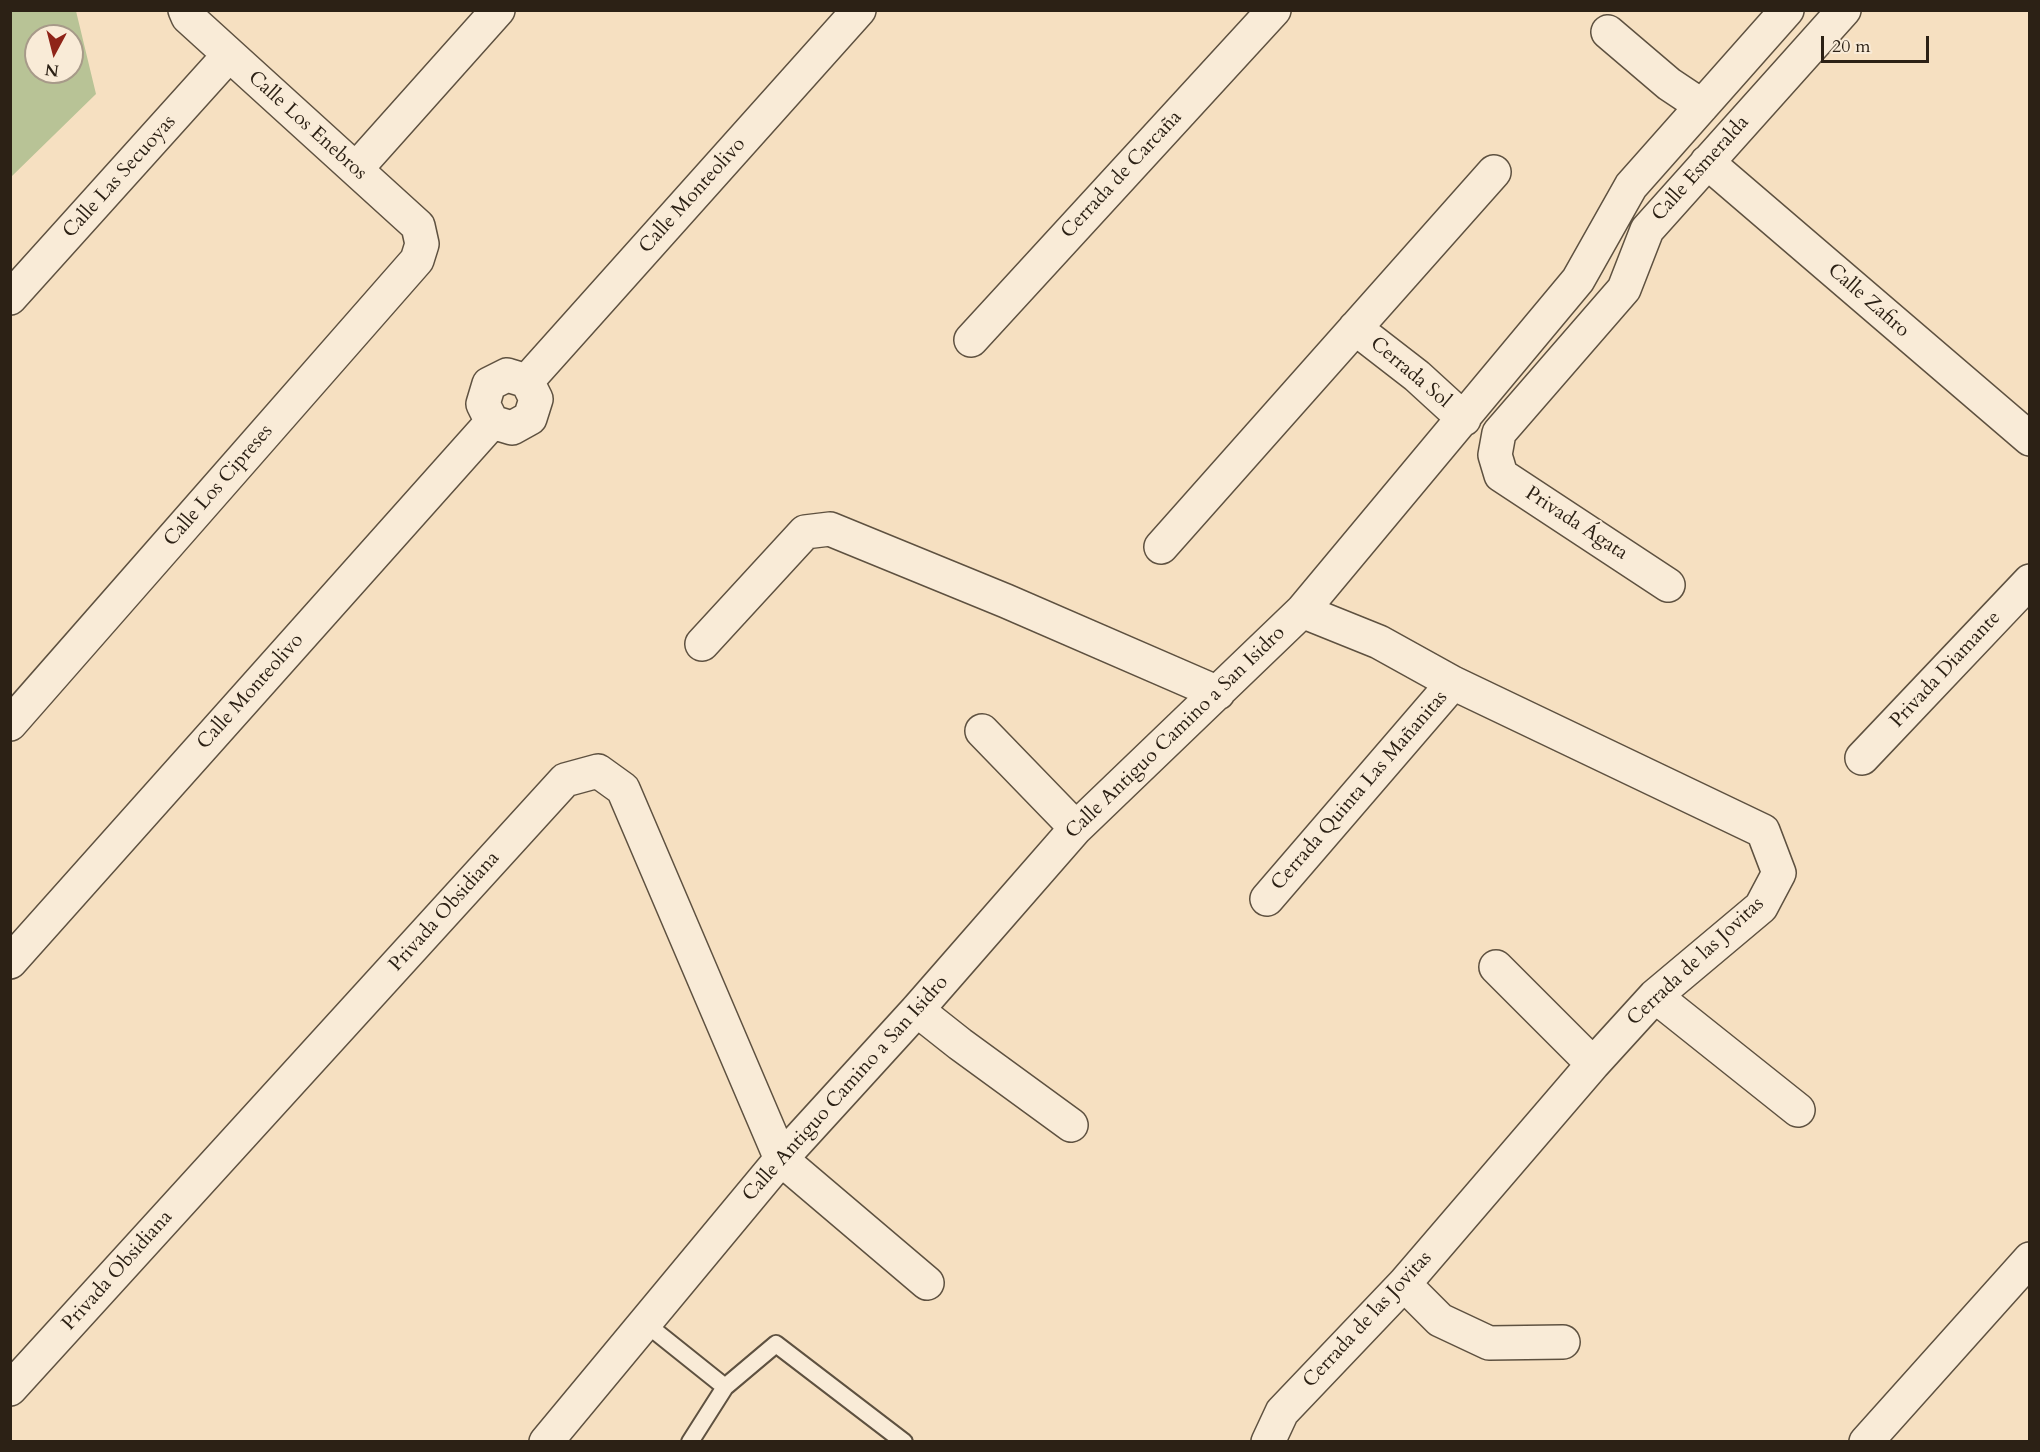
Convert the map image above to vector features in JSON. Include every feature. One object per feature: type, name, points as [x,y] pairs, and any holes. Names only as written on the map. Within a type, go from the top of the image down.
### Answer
[{"type":"street","name":"Calle Los Enebros","points":[[185,10],[188,17],[418,226],[422,244]]},
{"type":"street","points":[[356,169],[498,10]]},
{"type":"street","name":"Calle Monteolivo","points":[[10,963],[492,422],[512,428],[530,418],[536,399],[526,381],[859,10]]},
{"type":"street","name":"Cerrada de Carcaña","points":[[971,340],[1274,10]]},
{"type":"street","name":"Calle Antiguo Camino a San Isidro","points":[[553,1439],[645,1323],[781,1159],[917,1010],[1076,828],[1302,611],[1578,280],[1631,186],[1787,10]]},
{"type":"street","name":"Calle Esmeralda","points":[[1495,455],[1499,433],[1624,289],[1647,230],[1844,10]]},
{"type":"street","points":[[1608,32],[1669,84],[1702,106]]},
{"type":"street","name":"Calle Las Secuoyas","points":[[10,298],[229,55]]},
{"type":"street","name":"Calle Zafiro","points":[[1707,162],[2030,439]]},
{"type":"street","points":[[1161,547],[1494,172]]},
{"type":"street","name":"Calle Los Cipreses","points":[[10,724],[417,260],[422,244]]},
{"type":"street","name":"Cerrada Sol","points":[[1355,328],[1417,376],[1464,419]]},
{"type":"street","name":"Privada Ágata","points":[[1495,455],[1501,475],[1668,585]]},
{"type":"street","points":[[702,644],[805,532],[830,529],[1218,693]]},
{"type":"street","name":"Privada Diamante","points":[[1862,758],[2030,581]]},
{"type":"street","name":"Cerrada de las Jovitas","points":[[1268,1441],[1282,1412],[1404,1284],[1654,996],[1761,907],[1779,873],[1763,831],[1453,683],[1379,642],[1302,611]]},
{"type":"street","name":"Cerrada Quinta Las Mañanitas","points":[[1267,899],[1453,683]]},
{"type":"street","points":[[982,731],[1076,828]]},
{"type":"street","name":"Privada Obsidiana","points":[[10,1389],[565,780],[598,771],[623,789],[781,1159]]},
{"type":"street","points":[[1496,967],[1593,1064]]},
{"type":"street","points":[[1654,996],[1798,1110]]},
{"type":"street","points":[[917,1010],[1071,1125]]},
{"type":"street","points":[[781,1159],[927,1283]]},
{"type":"street","points":[[1866,1442],[2030,1259]]},
{"type":"street","points":[[1404,1284],[1440,1320],[1489,1343],[1563,1342]]},
{"type":"lane","points":[[645,1323],[725,1387]]},
{"type":"lane","points":[[690,1442],[725,1387],[776,1344],[904,1442]]},
{"type":"green space","points":[[11,10],[76,11],[79,24],[24,24],[24,84],[84,84],[84,44],[96,94],[11,177]]}]
